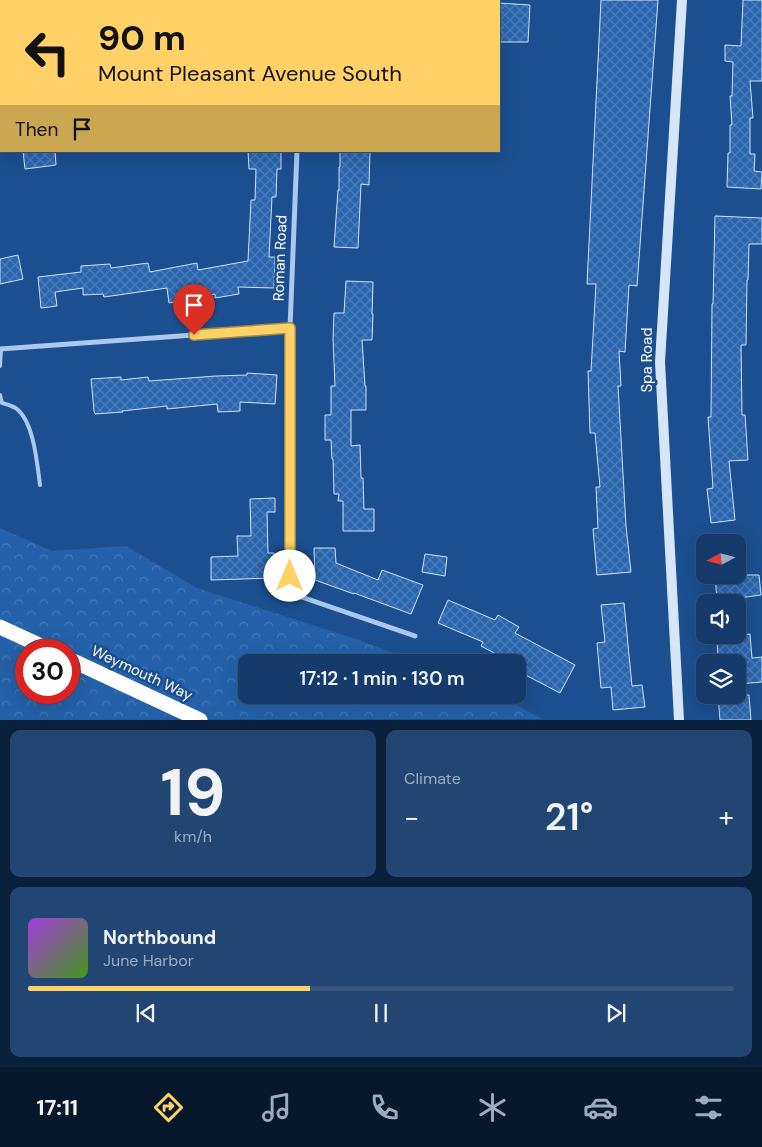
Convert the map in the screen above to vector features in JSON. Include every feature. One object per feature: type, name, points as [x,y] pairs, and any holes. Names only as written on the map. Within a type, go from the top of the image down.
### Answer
[{"type":"highway","points":[[0,627],[26,639]]},
{"type":"highway","name":"Weymouth Way","points":[[80,664],[200,720]]},
{"type":"street","name":"Spa Road","points":[[678,720],[660,362],[682,0]]},
{"type":"street","name":"Roman Road","points":[[297,152],[290,328],[290,593],[415,636]]},
{"type":"street","points":[[1,349],[290,328]]},
{"type":"lane","points":[[0,366],[1,349]]},
{"type":"lane","points":[[0,395],[2,403],[16,408],[26,420],[35,450],[40,485]]},
{"type":"green space","points":[[0,528],[52,551],[126,546],[197,588],[359,640],[395,654],[238,654],[238,704],[514,704],[543,719],[0,720]]},
{"type":"building","points":[[601,0],[658,0],[637,286],[629,285],[625,352],[619,351],[621,386],[618,386],[626,526],[631,572],[597,575],[593,529],[598,528],[596,487],[600,487],[595,433],[590,433],[588,371],[591,371],[596,284],[587,284]]},
{"type":"building","points":[[743,0],[762,0],[762,81],[750,81],[753,118],[750,118],[750,154],[755,154],[754,171],[762,172],[761,189],[727,187],[730,125],[732,125],[730,96],[732,96],[733,62],[725,61],[725,45],[741,46]]},
{"type":"building","points":[[500,3],[530,5],[528,42],[500,42]]},
{"type":"building","points":[[23,152],[55,152],[56,165],[25,169]]},
{"type":"building","points":[[248,152],[281,152],[281,169],[277,169],[276,197],[272,197],[269,257],[275,257],[274,288],[238,287],[239,294],[215,298],[215,294],[169,303],[167,288],[104,297],[103,294],[83,295],[83,288],[55,292],[57,306],[41,308],[38,277],[81,272],[81,266],[110,264],[111,268],[148,263],[150,272],[197,263],[198,270],[248,261],[251,200],[255,200],[256,169],[249,169]]},
{"type":"building","points":[[340,152],[370,152],[369,185],[361,184],[358,248],[334,247]]},
{"type":"building","points":[[715,216],[762,218],[762,244],[749,244],[746,345],[741,345],[742,415],[745,415],[748,460],[729,461],[735,520],[711,523],[707,489],[713,488],[708,417],[711,417]]},
{"type":"building","points":[[18,255],[23,279],[0,284],[0,259]]},
{"type":"building","points":[[346,281],[373,282],[372,340],[362,340],[366,410],[351,410],[351,446],[360,445],[364,509],[374,509],[374,531],[343,531],[343,501],[338,501],[339,494],[334,494],[331,440],[325,440],[325,415],[331,415],[331,386],[335,386],[334,313],[344,313]]},
{"type":"building","points":[[247,373],[277,375],[275,404],[240,402],[240,411],[218,412],[217,404],[167,409],[167,406],[95,414],[94,411],[91,379],[121,377],[121,380],[148,377],[149,381],[247,375]]},
{"type":"building","points":[[275,498],[275,512],[267,512],[268,553],[274,553],[274,578],[211,580],[211,557],[238,556],[237,536],[251,536],[250,499]]},
{"type":"building","points":[[314,548],[335,548],[336,563],[378,580],[382,570],[423,585],[411,614],[315,580]]},
{"type":"building","points":[[425,554],[447,557],[445,576],[422,572]]},
{"type":"building","points":[[746,575],[759,575],[761,595],[746,597],[746,594],[716,594],[716,584],[746,584]]},
{"type":"building","points":[[448,600],[495,620],[498,615],[519,627],[515,633],[575,665],[560,693],[526,675],[526,654],[496,654],[481,646],[483,642],[438,623]]},
{"type":"building","points":[[624,603],[632,686],[642,685],[645,707],[613,710],[611,687],[601,688],[597,643],[605,642],[601,605]]},
{"type":"building","points":[[746,634],[750,634],[752,658],[762,657],[762,682],[746,683],[746,654],[718,654],[717,644],[746,644]]},
{"type":"building","points":[[746,695],[749,695],[751,720],[720,720],[719,704],[746,704]]},
{"type":"route","points":[[194,335],[290,328],[290,576]]}]
